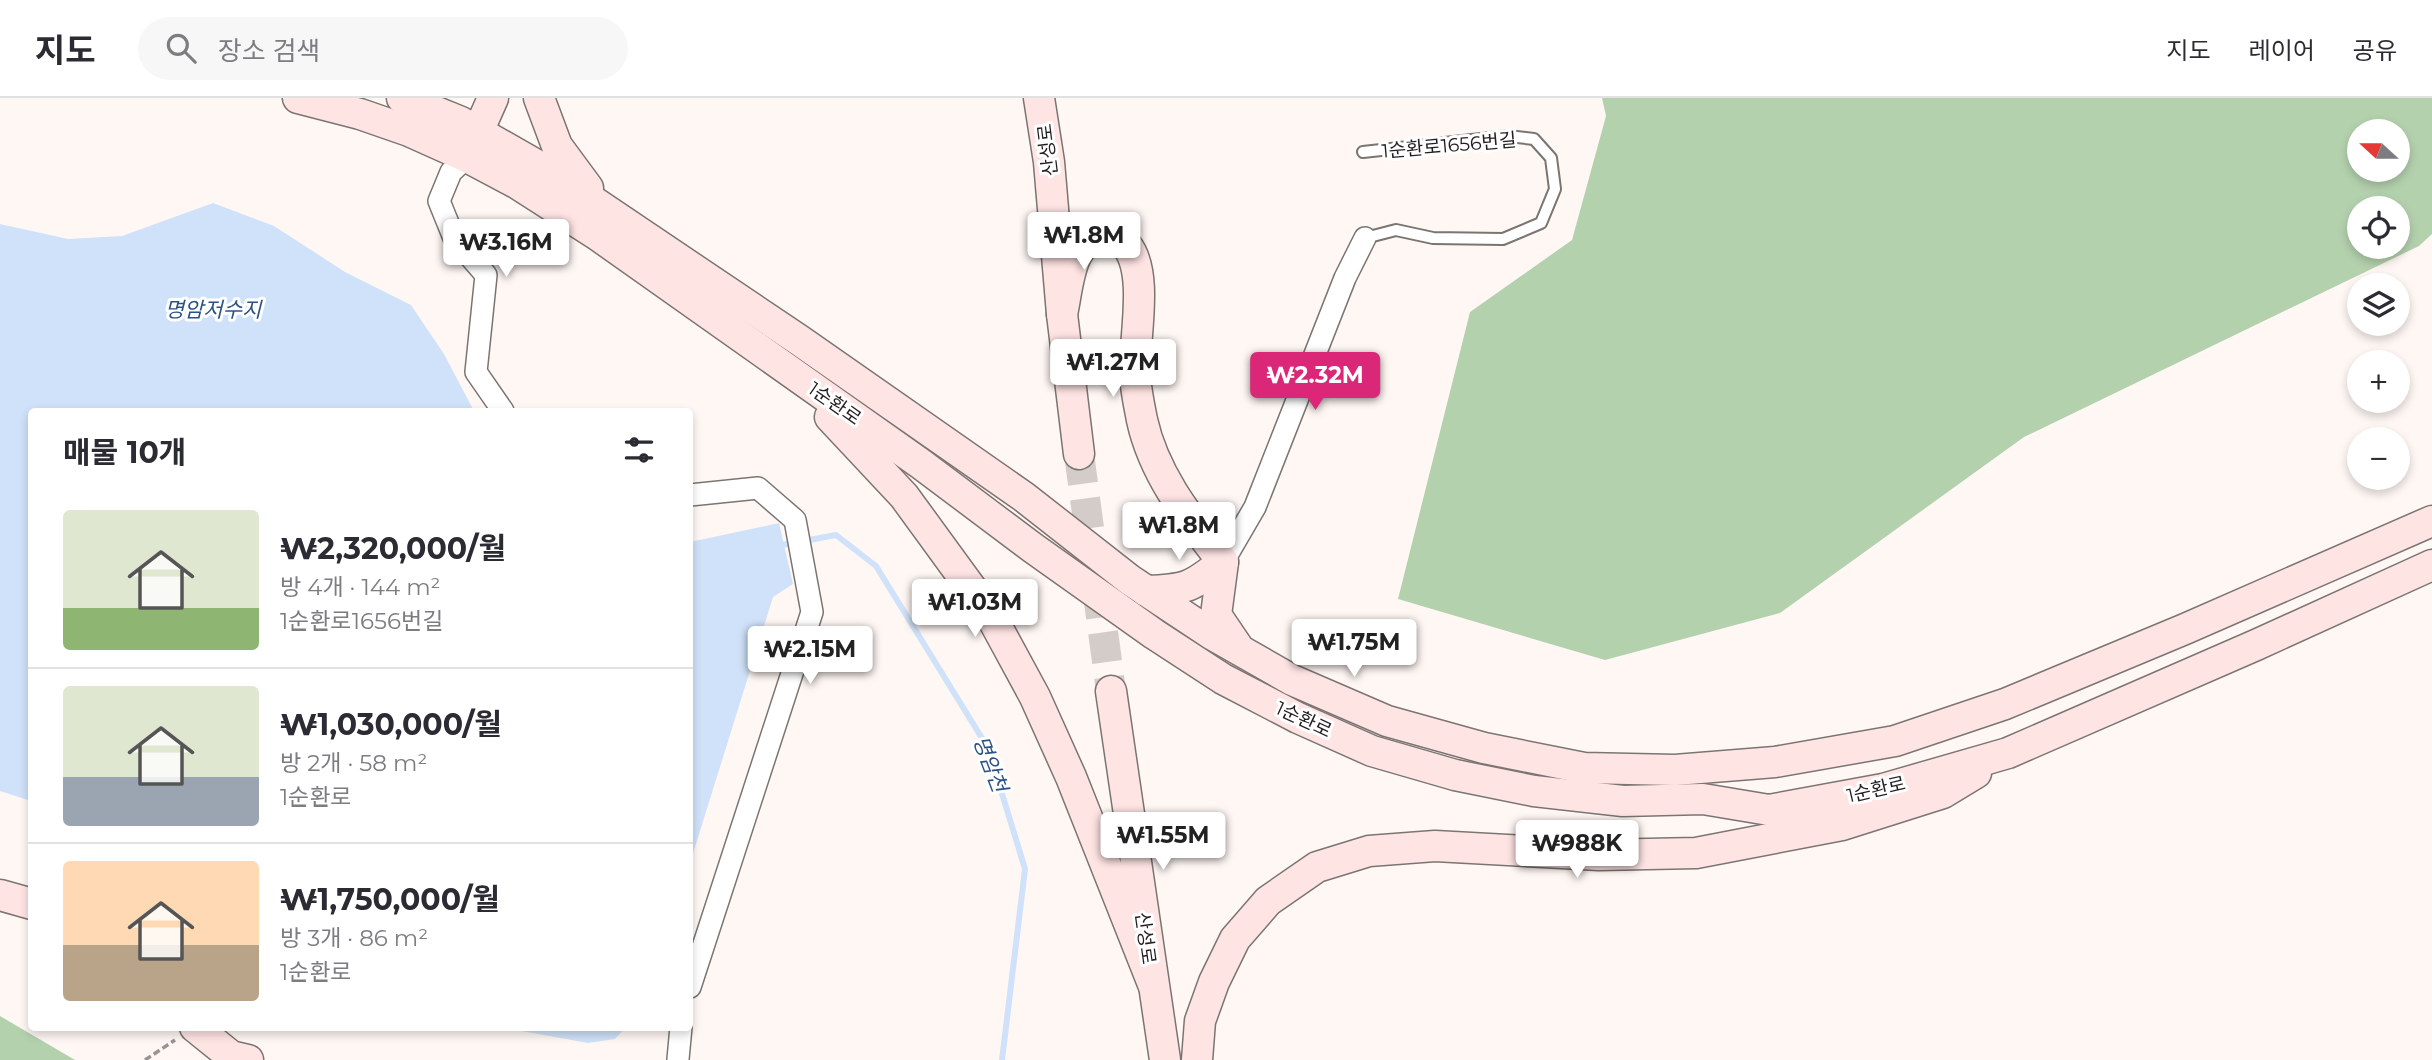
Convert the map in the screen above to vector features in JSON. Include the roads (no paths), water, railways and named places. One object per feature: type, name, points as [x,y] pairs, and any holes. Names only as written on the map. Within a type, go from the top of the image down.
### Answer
[{"type":"street","name":"1순환로","points":[[298,98],[360,114],[409,131],[473,144],[554,175],[1024,497],[1146,591],[1292,680],[1387,721],[1484,748],[1584,768],[1675,770],[1775,762],[1895,741],[2005,704],[2185,629],[2427,521]]},
{"type":"street","name":"1순환로","points":[[402,98],[461,122],[473,144],[518,184],[596,234],[921,464],[1033,548],[1223,679],[1298,718],[1372,751],[1455,775],[1534,791],[1623,801],[1703,800],[1769,810],[1883,789],[2008,753],[2432,565]]},
{"type":"street","points":[[493,98],[473,144],[451,172],[439,201],[454,238],[486,275],[476,372],[501,408]]},
{"type":"street","points":[[539,98],[557,146],[600,206]]},
{"type":"street","name":"산성로","points":[[1040,98],[1079,454]]},
{"type":"street","points":[[1062,314],[1076,254],[1086,243],[1099,236],[1113,236],[1127,245],[1135,265],[1139,291],[1135,375],[1142,422],[1157,468],[1178,504],[1223,562],[1216,615],[1240,650]]},
{"type":"street","name":"1순환로1656번길","points":[[1223,562],[1255,508],[1345,278],[1365,238]]},
{"type":"street","points":[[736,333],[850,436],[904,496],[989,614],[1035,697],[1071,776],[1153,984]]},
{"type":"street","points":[[693,495],[758,488],[794,520],[812,612],[693,978]]},
{"type":"street","points":[[1146,591],[1172,590],[1197,583],[1223,562]]},
{"type":"street","points":[[2392,584],[2432,574]]},
{"type":"street","name":"산성로","points":[[1111,691],[1165,1060]]},
{"type":"street","points":[[1197,1060],[1200,1021],[1214,982],[1235,939],[1268,901],[1317,867],[1369,851],[1435,846],[1599,855],[1696,853],[1842,825],[1942,793],[2008,753]]},
{"type":"street","points":[[0,895],[28,903]]},
{"type":"street","points":[[200,1031],[231,1056],[248,1060]]},
{"type":"street","points":[[678,1060],[681,1031]]},
{"type":"lane","name":"1순환로1656번길","points":[[1363,152],[1508,136],[1534,139],[1551,158],[1555,189],[1541,223],[1503,239],[1433,238],[1396,230],[1365,238]]},
{"type":"water","name":"명암저수지","points":[[213,203],[274,226],[345,272],[411,305],[444,354],[472,408],[28,408],[28,800],[0,791],[0,224],[68,239],[122,236]]},
{"type":"water","points":[[779,523],[793,584],[773,597],[693,853],[693,541]]},
{"type":"water","points":[[522,1031],[622,1031],[615,1039],[588,1043]]},
{"type":"waterway","name":"명암천","points":[[777,546],[836,535],[876,566],[988,748],[1025,869],[1002,1060]]},
{"type":"tunnel","points":[[1079,454],[1111,691]]}]
